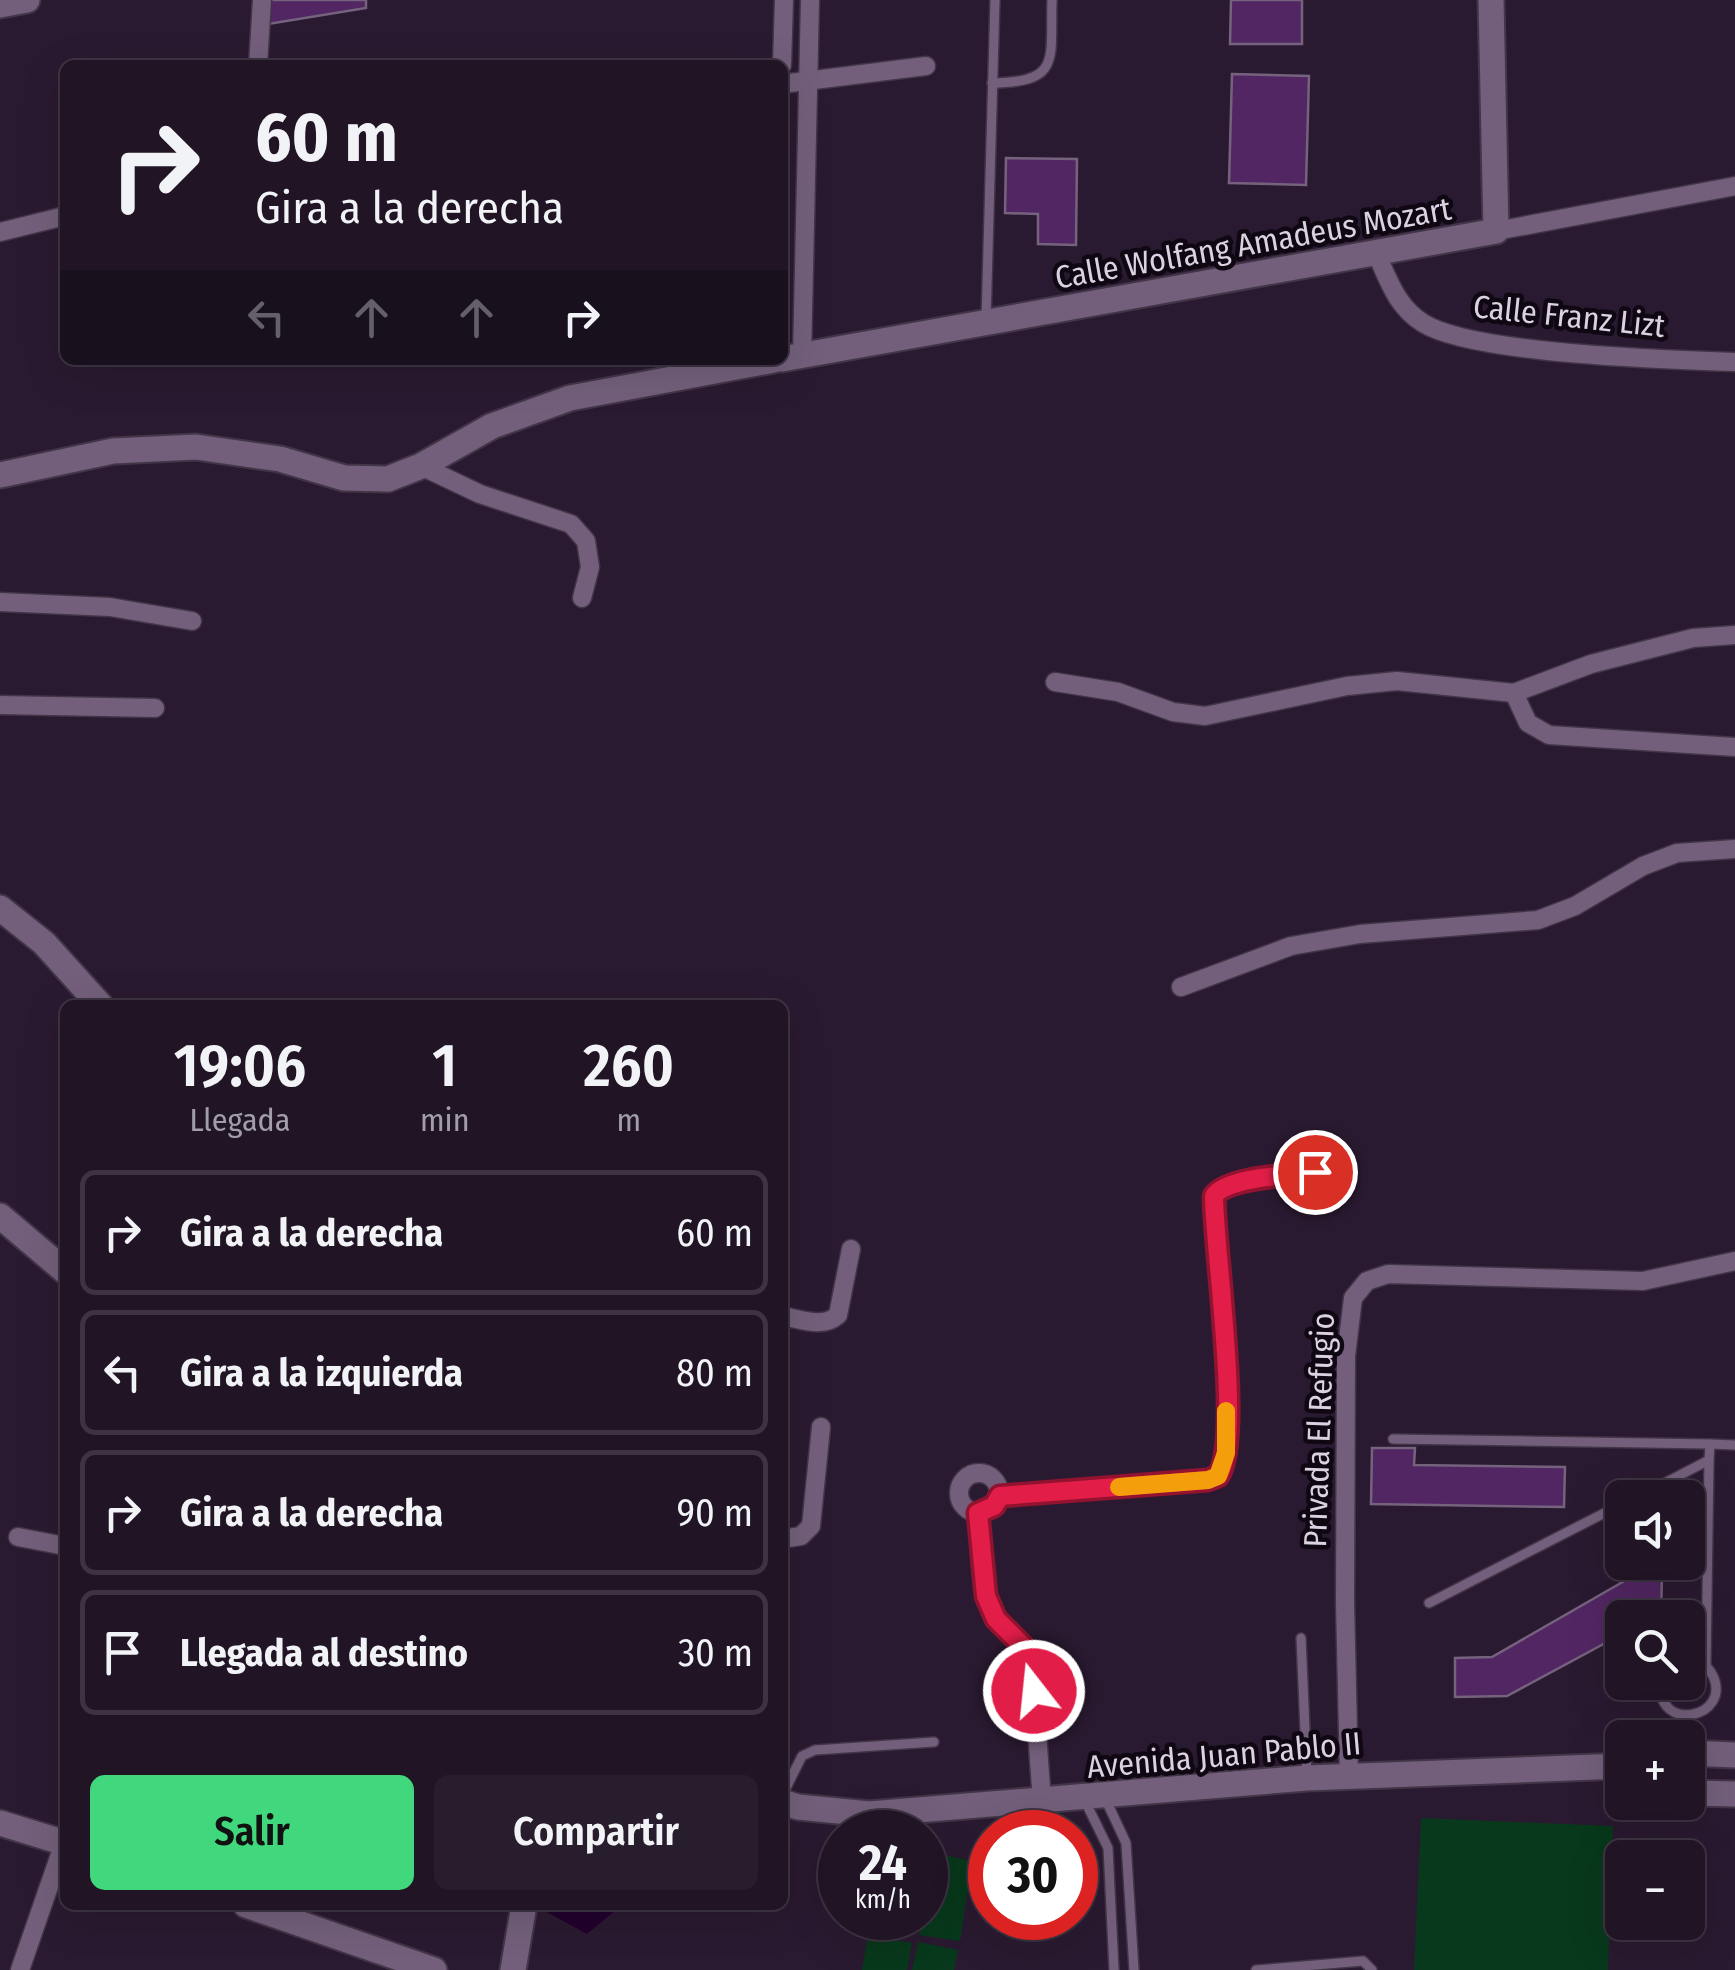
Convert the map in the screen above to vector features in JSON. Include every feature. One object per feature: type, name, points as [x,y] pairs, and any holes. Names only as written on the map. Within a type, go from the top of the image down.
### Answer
[{"type":"street","points":[[0,5],[28,0]]},
{"type":"street","points":[[258,60],[262,0]]},
{"type":"street","points":[[782,60],[784,0]]},
{"type":"street","points":[[792,358],[810,0]]},
{"type":"street","points":[[1491,0],[1496,231]]},
{"type":"street","points":[[788,84],[926,66]]},
{"type":"street","name":"Calle Wolfang Amadeus Mozart","points":[[792,358],[1735,186]]},
{"type":"street","points":[[0,232],[60,217]]},
{"type":"street","name":"Calle Franz Lizt","points":[[1377,254],[1400,304],[1425,325],[1473,340],[1735,362]]},
{"type":"street","points":[[0,475],[113,450],[196,447],[280,459],[344,478],[388,479],[421,466],[492,426],[570,398],[746,365]]},
{"type":"street","points":[[421,466],[480,494],[572,524],[586,541],[590,567],[582,598]]},
{"type":"street","points":[[0,602],[110,608],[192,622]]},
{"type":"street","points":[[1055,682],[1118,692],[1173,712],[1206,716],[1347,686],[1397,681],[1514,693],[1592,664],[1693,638],[1735,635]]},
{"type":"street","points":[[1514,693],[1528,723],[1549,736],[1735,747]]},
{"type":"street","points":[[0,704],[155,708]]},
{"type":"street","points":[[1181,986],[1290,946],[1360,934],[1538,920],[1575,906],[1642,866],[1677,853],[1735,849]]},
{"type":"street","points":[[0,908],[44,943],[95,1000]]},
{"type":"street","points":[[1000,1496],[1208,1480],[1218,1476],[1226,1453],[1226,1345],[1214,1196],[1220,1188],[1237,1183],[1315,1172]]},
{"type":"street","points":[[0,1216],[60,1267]]},
{"type":"street","points":[[788,1317],[822,1323],[838,1315],[851,1250]]},
{"type":"street","name":"Privada El Refugio","points":[[1349,1776],[1345,1442],[1346,1356],[1353,1298],[1367,1281],[1388,1274],[1643,1281],[1735,1262]]},
{"type":"street","points":[[788,1538],[801,1536],[811,1526],[821,1427]]},
{"type":"street","points":[[980,1473],[991,1477],[1000,1496],[994,1506],[978,1513],[969,1511],[960,1500],[960,1487],[967,1477],[980,1473]]},
{"type":"street","points":[[978,1513],[986,1596],[996,1619],[1026,1649],[1032,1662],[1042,1802]]},
{"type":"street","points":[[18,1537],[60,1545]]},
{"type":"street","points":[[1705,1754],[1735,1755]]},
{"type":"street","name":"Avenida Juan Pablo II","points":[[788,1802],[798,1807],[869,1814],[1307,1778],[1605,1769]]},
{"type":"street","points":[[1705,1793],[1735,1794]]},
{"type":"street","points":[[0,1823],[60,1841]]},
{"type":"street","points":[[20,1970],[60,1857]]},
{"type":"street","points":[[276,1910],[313,1916],[434,1970]]},
{"type":"street","points":[[513,1970],[523,1910]]},
{"type":"lane","points":[[986,324],[995,0]]},
{"type":"lane","points":[[992,83],[1025,82],[1041,76],[1050,59],[1052,0]]},
{"type":"lane","points":[[1393,1439],[1735,1445]]},
{"type":"lane","points":[[1663,1700],[1682,1716],[1700,1713],[1716,1691],[1706,1666],[1710,1444]]},
{"type":"lane","points":[[1671,1480],[1709,1460]]},
{"type":"lane","points":[[1430,1603],[1605,1513]]},
{"type":"lane","points":[[1301,1638],[1307,1778]]},
{"type":"lane","points":[[788,1786],[802,1756],[814,1750],[934,1742]]},
{"type":"lane","points":[[1094,1798],[1108,1848],[1114,1970]]},
{"type":"lane","points":[[1094,1798],[1126,1843],[1134,1970]]},
{"type":"lane","points":[[1256,1970],[1363,1961],[1372,1970]]},
{"type":"green space","points":[[1421,1818],[1613,1826],[1613,1840],[1605,1840],[1608,1970],[1414,1970]]},
{"type":"green space","points":[[948,1856],[968,1860],[960,1941],[948,1939]]},
{"type":"green space","points":[[867,1940],[912,1943],[907,1970],[862,1970]]},
{"type":"green space","points":[[918,1942],[958,1950],[954,1970],[912,1970]]},
{"type":"shaded area","points":[[543,1910],[616,1910],[587,1934]]},
{"type":"building","points":[[271,0],[366,0],[366,8],[268,24]]},
{"type":"building","points":[[1231,0],[1302,0],[1302,44],[1230,44]]},
{"type":"building","points":[[1232,74],[1309,76],[1306,185],[1229,183]]},
{"type":"building","points":[[1006,158],[1077,159],[1076,245],[1038,244],[1038,214],[1005,213]]},
{"type":"building","points":[[1372,1448],[1415,1448],[1414,1465],[1565,1467],[1564,1507],[1371,1504]]},
{"type":"building","points":[[1626,1580],[1662,1580],[1661,1600],[1605,1600],[1605,1643],[1507,1696],[1455,1697],[1455,1658],[1492,1657]]},
{"type":"slow traffic","points":[[1119,1487],[1218,1476],[1226,1453],[1226,1411]]},
{"type":"route","points":[[1034,1691],[1032,1662],[1026,1649],[996,1619],[986,1596],[978,1513],[989,1511],[1000,1496],[1208,1480],[1218,1476],[1226,1453],[1226,1345],[1214,1196],[1220,1188],[1237,1183],[1315,1172]]}]
